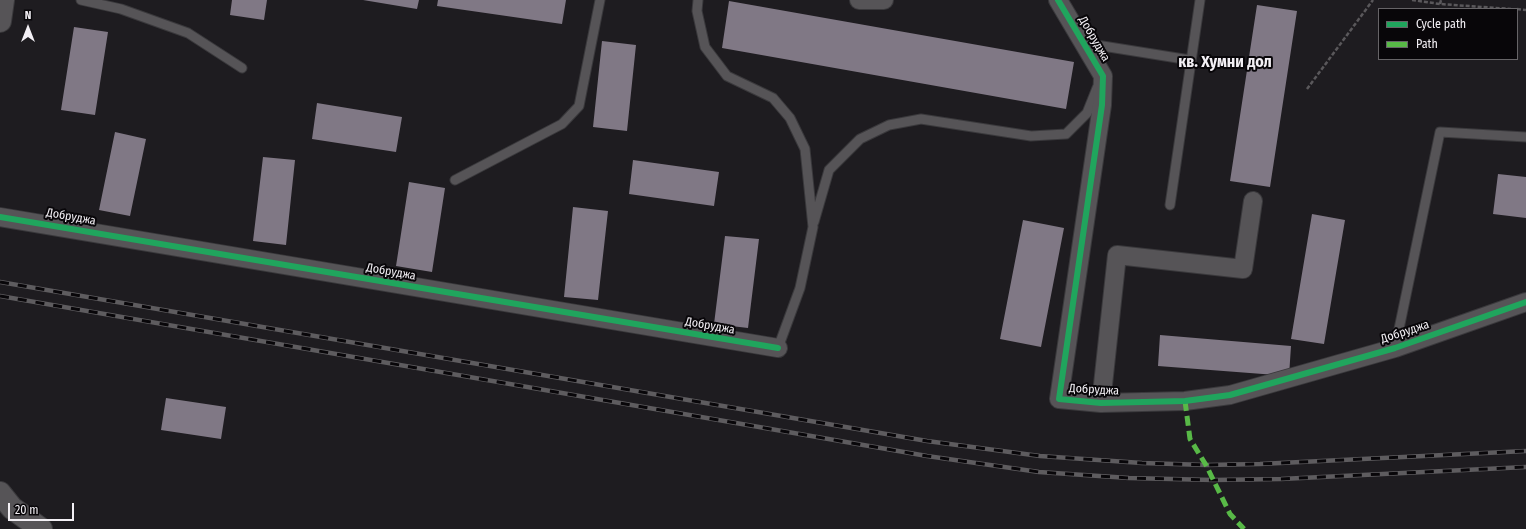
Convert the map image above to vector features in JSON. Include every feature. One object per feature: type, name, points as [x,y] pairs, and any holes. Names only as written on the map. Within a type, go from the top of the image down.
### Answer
[{"type":"main road","points":[[0,21],[3,0]]},
{"type":"main road","points":[[0,493],[12,508],[41,529]]},
{"type":"street","points":[[859,0],[884,0]]},
{"type":"street","name":"Добруджа","points":[[1058,0],[1103,76],[1102,105],[1059,399],[1101,403],[1185,401],[1230,395],[1395,348],[1526,302]]},
{"type":"street","name":"Добруджа","points":[[1101,403],[1118,255],[1243,269],[1253,200]]},
{"type":"street","name":"Добруджа","points":[[0,217],[778,348]]},
{"type":"lane","points":[[81,0],[122,4],[188,33],[242,68]]},
{"type":"lane","points":[[455,180],[562,124],[579,106],[600,0]]},
{"type":"lane","points":[[698,0],[697,11],[705,47],[727,76],[773,98],[790,118],[805,148],[813,227]]},
{"type":"lane","points":[[1170,204],[1200,0]]},
{"type":"lane","points":[[1084,43],[1190,60]]},
{"type":"lane","points":[[778,348],[800,288],[813,227],[829,170],[860,139],[889,125],[921,119],[1031,136],[1066,134],[1087,113],[1103,76]]},
{"type":"lane","points":[[1395,348],[1440,132],[1526,137]]},
{"type":"path","points":[[1307,89],[1374,0]]},
{"type":"path","points":[[1412,0],[1440,4],[1497,8]]},
{"type":"path","points":[[1440,4],[1441,0]]},
{"type":"building","points":[[232,0],[267,0],[264,20],[230,15]]},
{"type":"building","points":[[363,0],[419,0],[417,9]]},
{"type":"building","points":[[438,0],[566,0],[562,24],[437,6]]},
{"type":"building","points":[[729,1],[1074,62],[1066,109],[722,48]]},
{"type":"building","points":[[1257,5],[1297,11],[1270,187],[1230,181]]},
{"type":"building","points":[[74,27],[108,32],[95,115],[61,110]]},
{"type":"building","points":[[602,41],[636,45],[627,131],[593,127]]},
{"type":"building","points":[[317,103],[402,117],[396,152],[312,139]]},
{"type":"building","points":[[115,132],[146,139],[130,216],[99,210]]},
{"type":"building","points":[[263,157],[295,160],[286,245],[253,241]]},
{"type":"building","points":[[633,160],[719,172],[714,206],[629,194]]},
{"type":"building","points":[[1498,174],[1526,177],[1526,218],[1493,214]]},
{"type":"building","points":[[409,182],[445,188],[432,272],[396,266]]},
{"type":"building","points":[[573,207],[608,211],[598,300],[564,297]]},
{"type":"building","points":[[1312,214],[1345,220],[1324,344],[1291,339]]},
{"type":"building","points":[[1023,220],[1064,228],[1041,347],[1000,339]]},
{"type":"building","points":[[725,236],[759,239],[748,328],[714,324]]},
{"type":"building","points":[[1160,335],[1291,346],[1289,376],[1158,366]]},
{"type":"building","points":[[166,398],[226,407],[221,439],[161,430]]},
{"type":"railway","points":[[0,282],[927,441],[1040,456],[1142,463],[1206,465],[1260,464],[1526,451]]},
{"type":"railway","points":[[0,296],[927,456],[1039,472],[1129,478],[1213,480],[1281,479],[1526,467]]},
{"type":"marked path","points":[[1185,401],[1190,439],[1206,465],[1230,514],[1244,529]]},
{"type":"cycle path","points":[[1058,0],[1103,76],[1102,105],[1059,399],[1101,403],[1185,401],[1230,395],[1395,348],[1526,302]]},
{"type":"cycle path","points":[[0,217],[778,348]]},
{"type":"district","name":"кв. Хумни дол","points":[[1225,63]]}]
